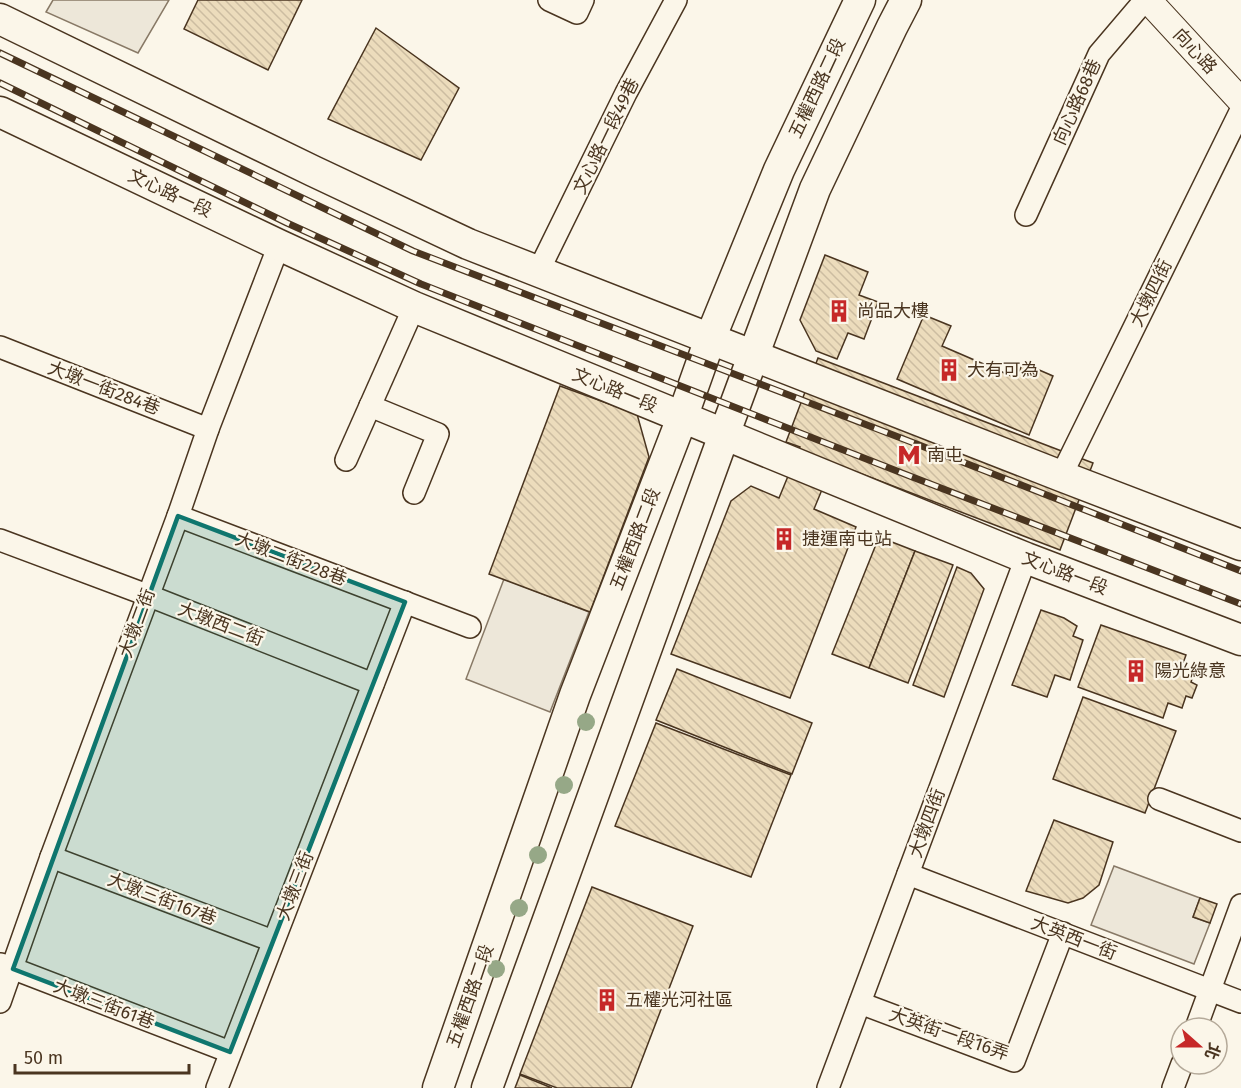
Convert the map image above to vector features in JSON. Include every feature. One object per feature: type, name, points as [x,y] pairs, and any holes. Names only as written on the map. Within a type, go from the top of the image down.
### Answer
[{"type":"main road","points":[[487,1088],[815,189],[906,0]]},
{"type":"main road","name":"五權西路二段","points":[[438,1088],[575,695],[710,339],[779,170],[854,2]]},
{"type":"main road","points":[[0,19],[468,244],[1241,545]]},
{"type":"main road","name":"文心路一段","points":[[0,112],[414,307],[1026,558],[1241,640]]},
{"type":"street","points":[[549,0],[580,7]]},
{"type":"street","name":"文心路一段49巷","points":[[538,272],[626,93],[676,0]]},
{"type":"street","name":"向心路","points":[[1147,0],[1241,101]]},
{"type":"street","name":"向心路68巷","points":[[1026,215],[1099,54],[1147,0]]},
{"type":"street","name":"大墩四街","points":[[1061,476],[1241,110]]},
{"type":"street","name":"大墩二街","points":[[0,1002],[6,966],[51,856],[178,516],[208,429],[279,245]]},
{"type":"street","points":[[346,460],[414,307]]},
{"type":"street","name":"大墩一街284巷","points":[[0,347],[208,429]]},
{"type":"street","points":[[370,406],[438,434],[414,493]]},
{"type":"street","name":"大墩二街228巷","points":[[178,516],[470,627]]},
{"type":"street","name":"大墩西二街","points":[[0,540],[373,684]]},
{"type":"street","name":"大墩四街","points":[[828,1088],[1026,558]]},
{"type":"street","points":[[373,684],[405,602]]},
{"type":"street","name":"大墩三街","points":[[217,1088],[373,684]]},
{"type":"street","points":[[1159,799],[1241,831]]},
{"type":"street","name":"大墩三街167巷","points":[[51,856],[273,941]]},
{"type":"street","name":"大英西一街","points":[[908,874],[1241,1002]]},
{"type":"street","points":[[1200,1016],[1241,905]]},
{"type":"street","name":"大英街一段16弄","points":[[860,1003],[1014,1060],[1063,933]]},
{"type":"street","name":"大墩三街61巷","points":[[6,966],[230,1052]]},
{"type":"highlighted area","points":[[178,516],[405,602],[230,1052],[13,969]]},
{"type":"shaded area","points":[[53,0],[169,0],[138,53],[46,12]]},
{"type":"shaded area","points":[[504,579],[589,612],[550,712],[466,679]]},
{"type":"shaded area","points":[[1114,866],[1200,898],[1193,917],[1210,923],[1194,964],[1091,925]]},
{"type":"building","points":[[198,0],[302,0],[268,70],[184,29]]},
{"type":"building","points":[[376,28],[459,88],[421,160],[328,119]]},
{"type":"building","name":"尚品大樓","points":[[825,255],[868,272],[859,295],[878,302],[864,339],[848,333],[837,359],[816,351],[800,320]]},
{"type":"building","name":"大有可為","points":[[924,315],[951,326],[942,346],[1016,378],[1023,363],[1053,376],[1029,435],[897,379]]},
{"type":"building","name":"捷運南屯站","points":[[818,358],[1093,463],[1060,550],[833,463],[814,509],[856,527],[790,698],[671,654],[731,501],[751,486],[779,498],[800,447],[786,442]]},
{"type":"building","points":[[560,386],[637,414],[649,457],[590,612],[489,574]]},
{"type":"building","points":[[879,537],[915,551],[869,668],[832,654]]},
{"type":"building","points":[[915,551],[953,565],[908,683],[869,668]]},
{"type":"building","points":[[957,567],[971,573],[984,589],[944,697],[913,685]]},
{"type":"building","points":[[1041,610],[1064,618],[1077,626],[1073,636],[1083,640],[1070,680],[1055,675],[1047,697],[1012,685]]},
{"type":"building","name":"陽光綠意","points":[[1101,625],[1186,655],[1181,669],[1194,673],[1191,682],[1197,685],[1192,698],[1186,696],[1182,708],[1168,703],[1163,718],[1078,687]]},
{"type":"building","points":[[677,669],[812,723],[792,774],[656,720]]},
{"type":"building","points":[[1083,697],[1176,731],[1145,813],[1053,779]]},
{"type":"building","points":[[656,723],[791,775],[751,877],[615,826]]},
{"type":"building","points":[[1054,820],[1113,842],[1099,885],[1083,898],[1068,903],[1026,891]]},
{"type":"building","name":"五權光河社區","points":[[592,887],[693,926],[631,1088],[557,1088],[520,1074]]},
{"type":"building","points":[[1200,898],[1217,904],[1210,923],[1193,917]]},
{"type":"building","points":[[520,1075],[552,1088],[515,1088]]},
{"type":"railway","points":[[0,53],[413,251],[1241,571]]},
{"type":"railway","points":[[0,83],[287,223],[421,284],[1241,604]]},
{"type":"place","name":"尚品大樓","points":[[839,311]]},
{"type":"place","name":"大有可為","points":[[949,370]]},
{"type":"place","name":"南屯","points":[[909,455]]},
{"type":"place","name":"捷運南屯站","points":[[784,539]]},
{"type":"place","name":"陽光綠意","points":[[1136,671]]},
{"type":"place","name":"五權光河社區","points":[[607,1000]]}]
